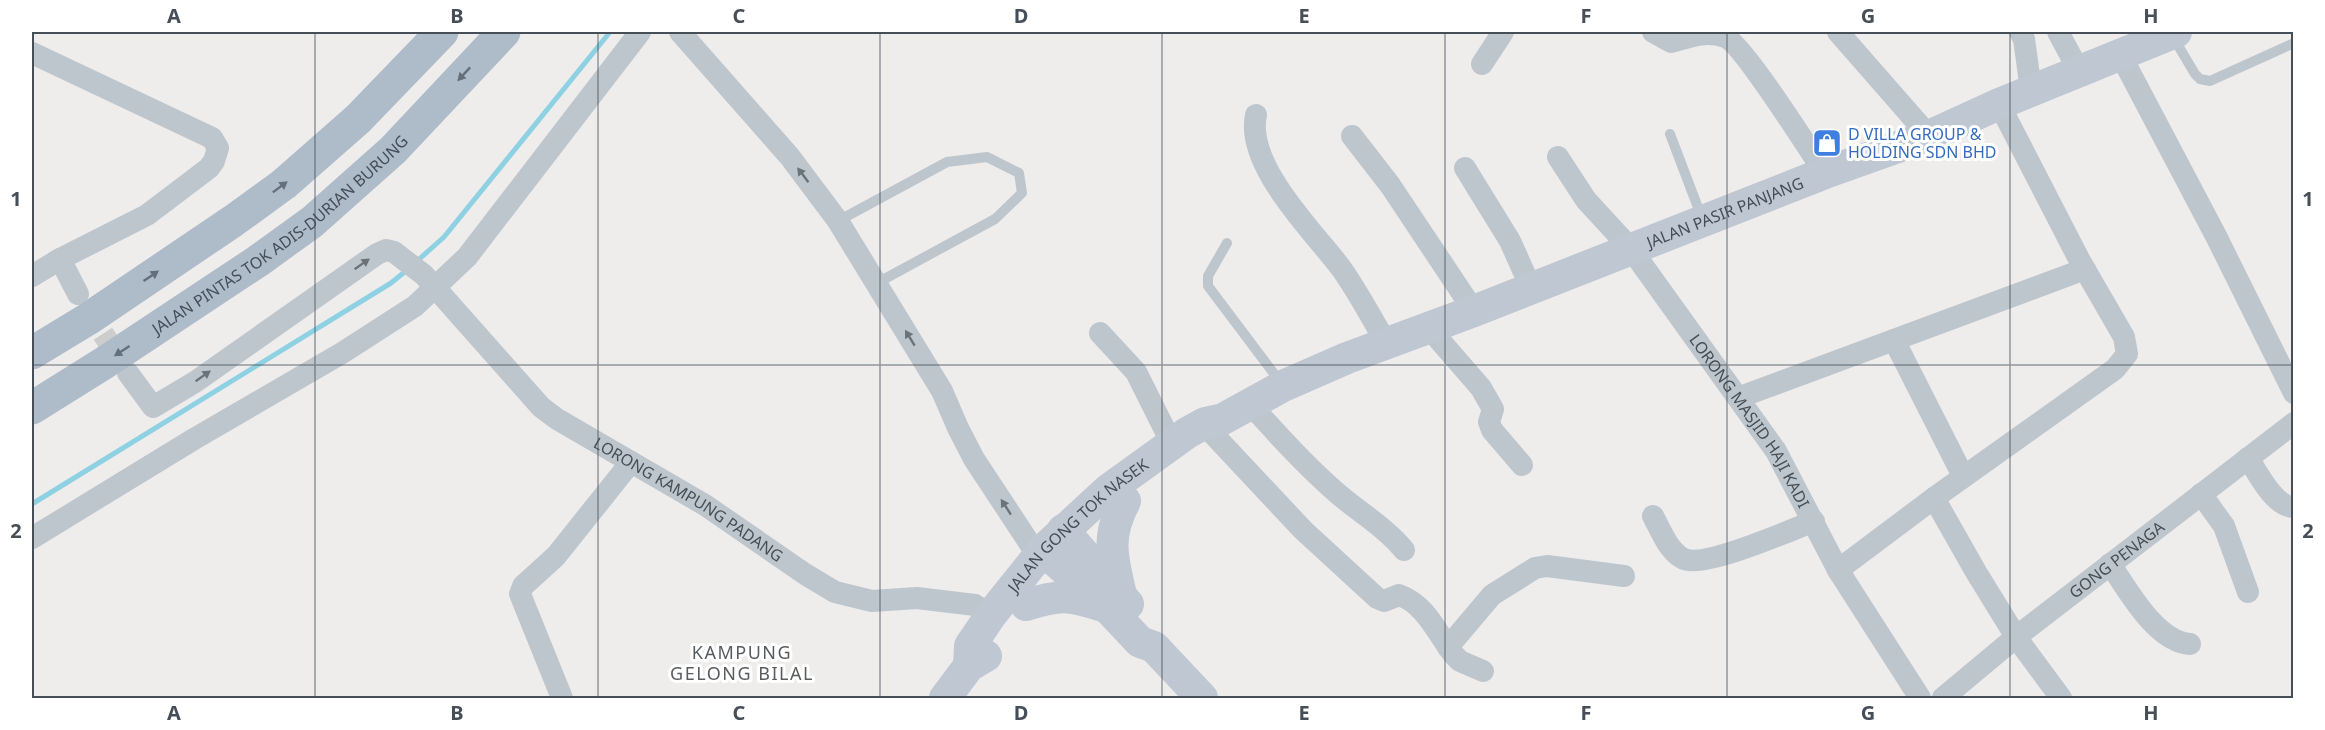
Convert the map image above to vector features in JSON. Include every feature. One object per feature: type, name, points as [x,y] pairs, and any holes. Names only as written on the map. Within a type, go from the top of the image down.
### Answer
[{"type":"main road","points":[[32,353],[88,319],[284,184],[358,119],[442,32]]},
{"type":"main road","name":"JALAN PINTAS TOK ADIS-DURIAN BURUNG","points":[[32,408],[258,261],[312,222],[393,150],[504,32]]},
{"type":"main road","name":"JALAN PASIR PANJANG","points":[[1268,394],[1386,343],[1474,311],[1825,173],[1929,136],[2031,90],[2173,33]]},
{"type":"main road","name":"JALAN GONG TOK NASEK","points":[[945,699],[969,666],[983,659],[1026,605],[1060,547],[1125,501],[1217,426],[1268,394]]},
{"type":"main road","name":"JALAN GONG TOK NASEK","points":[[969,666],[970,646],[991,615],[1060,547],[1108,490],[1205,423],[1217,426]]},
{"type":"main road","points":[[1114,601],[1115,570],[1112,538],[1117,516],[1125,501]]},
{"type":"main road","points":[[1060,547],[1114,601],[1140,642],[1154,647],[1202,699]]},
{"type":"main road","points":[[1026,605],[1059,596],[1114,601]]},
{"type":"street","points":[[32,538],[194,439],[342,353],[415,306],[430,282],[467,256],[640,32]]},
{"type":"street","points":[[680,32],[790,157],[838,221],[942,391],[974,459],[1030,544],[1060,547]]},
{"type":"street","points":[[1482,64],[1503,32]]},
{"type":"street","points":[[1653,32],[1671,42],[1708,33],[1728,37],[1751,63],[1825,173]]},
{"type":"street","points":[[1838,32],[1929,136]]},
{"type":"street","points":[[2020,32],[2024,39],[2031,90]]},
{"type":"street","points":[[2058,32],[2079,71]]},
{"type":"street","points":[[2120,54],[2216,236],[2294,393]]},
{"type":"street","points":[[32,276],[60,259],[147,215],[209,168],[218,148],[212,138],[95,82],[33,57]]},
{"type":"street","points":[[1838,570],[1963,476],[2115,369],[2127,354],[2124,337],[2085,269],[1999,104]]},
{"type":"street","points":[[1256,115],[1254,126],[1260,150],[1280,191],[1298,217],[1345,274],[1386,343]]},
{"type":"street","points":[[1352,136],[1390,185],[1474,311]]},
{"type":"street","name":"LORONG MASJID HAJI KADI","points":[[1558,158],[1586,200],[1631,249],[1740,397],[1776,450],[1838,570],[1920,699]]},
{"type":"street","points":[[1464,168],[1510,241],[1531,288]]},
{"type":"street","name":"LORONG KAMPUNG PADANG","points":[[128,373],[153,407],[195,382],[377,254],[386,250],[401,255],[430,282],[541,407],[705,505],[805,574],[835,592],[872,601],[917,597],[975,605],[991,615]]},
{"type":"street","points":[[60,259],[78,294]]},
{"type":"street","points":[[1740,397],[2085,269]]},
{"type":"street","points":[[1429,328],[1481,388],[1493,409],[1489,422],[1492,430],[1522,465]]},
{"type":"street","points":[[1100,333],[1136,372],[1172,444]]},
{"type":"street","points":[[1894,340],[1963,476]]},
{"type":"street","points":[[1268,394],[1307,465],[1339,495],[1388,532],[1404,550]]},
{"type":"street","name":"GONG PENAGA","points":[[1943,699],[2016,637],[2294,423]]},
{"type":"street","points":[[1217,426],[1303,530],[1381,600],[1389,600],[1400,595],[1415,604],[1425,613],[1460,661],[1483,671]]},
{"type":"street","points":[[2248,458],[2277,501],[2288,507],[2294,507]]},
{"type":"street","points":[[562,699],[520,594],[523,586],[556,556],[631,462]]},
{"type":"street","points":[[2201,494],[2224,526],[2248,592]]},
{"type":"street","points":[[1934,498],[2016,637],[2061,699]]},
{"type":"street","points":[[1653,516],[1679,557],[1690,560],[1732,552],[1814,521]]},
{"type":"street","points":[[2110,564],[2156,627],[2174,641],[2190,644]]},
{"type":"street","points":[[1448,647],[1492,594],[1535,568],[1548,566],[1624,576]]},
{"type":"lane","points":[[2173,33],[2195,74],[2200,79],[2210,81],[2294,43]]},
{"type":"lane","points":[[1670,134],[1703,221]]},
{"type":"lane","points":[[838,221],[947,162],[987,157],[1018,173],[1022,192],[995,219],[877,283]]},
{"type":"lane","points":[[1227,243],[1208,276],[1208,286],[1268,394]]},
{"type":"waterway","points":[[416,262],[444,237],[610,32]]},
{"type":"waterway","points":[[32,504],[391,283],[407,270]]},
{"type":"tunnel","points":[[85,306],[124,366]]},
{"type":"place","name":"D VILLA GROUP & HOLDING SDN BHD","points":[[1827,143]]},
{"type":"district","name":"KAMPUNG GELONG BILAL","points":[[742,662]]}]
